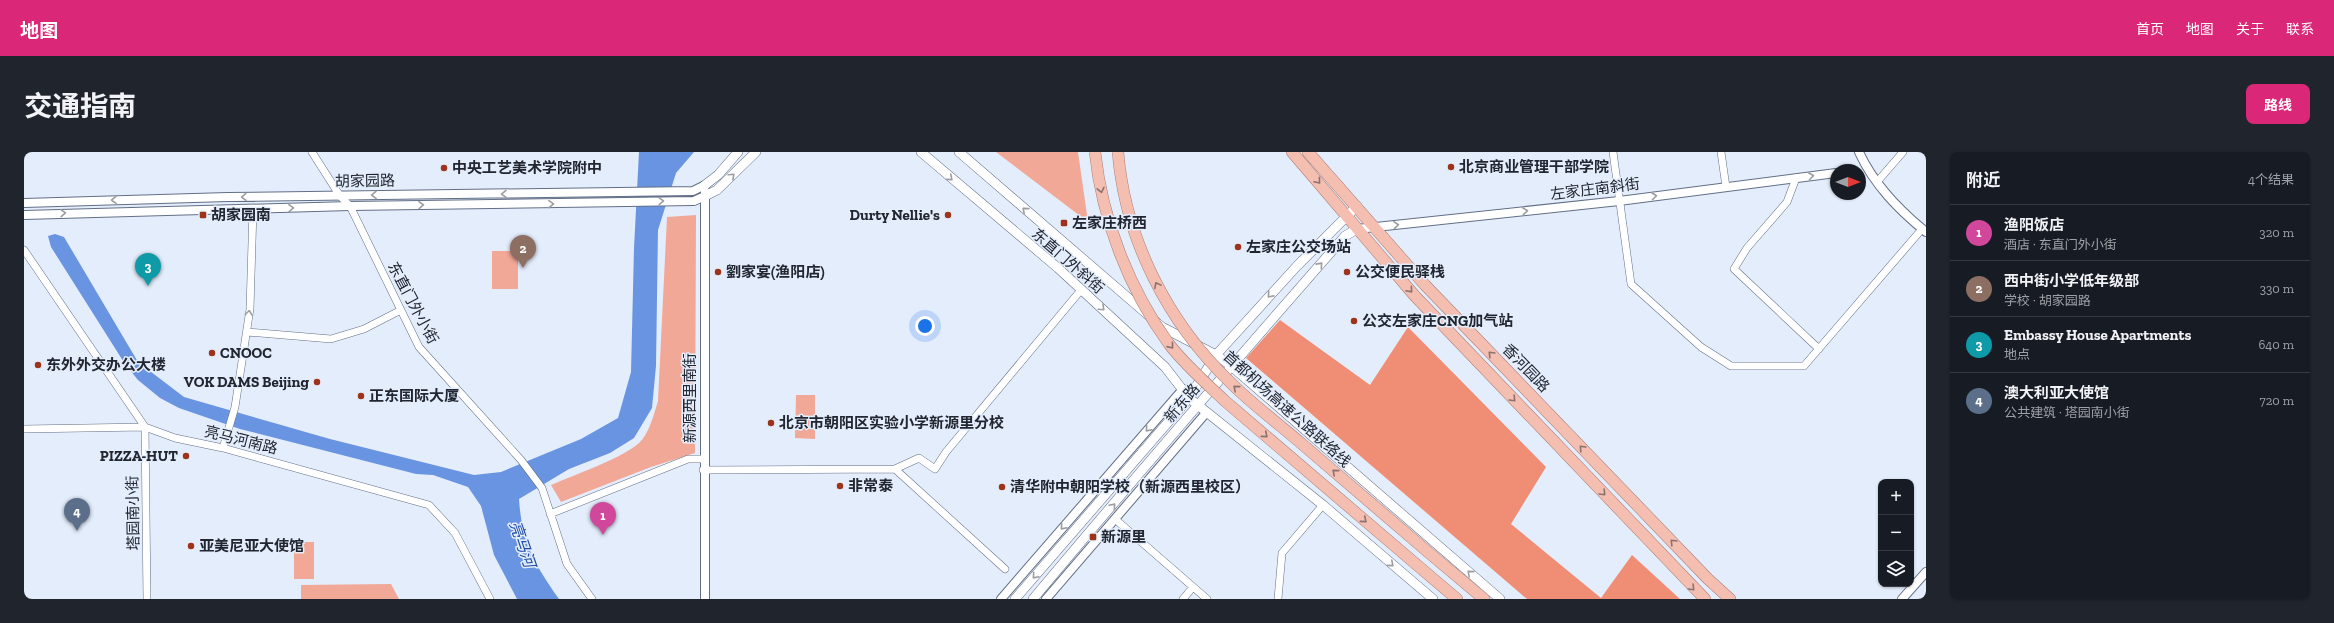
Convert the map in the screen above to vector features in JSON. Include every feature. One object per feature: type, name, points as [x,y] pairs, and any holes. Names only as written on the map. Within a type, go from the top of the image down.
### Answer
[{"type":"highway","points":[[1095,152],[1097,172],[1112,232],[1125,264],[1145,304],[1169,344],[1196,374],[1225,401],[1457,599]]},
{"type":"highway","name":"首都机场高速公路联络线","points":[[1118,152],[1125,194],[1150,272],[1171,311],[1194,342],[1231,384],[1484,599]]},
{"type":"highway","name":"香河园路","points":[[1292,152],[1414,295],[1705,599]]},
{"type":"highway","name":"香河园路","points":[[1310,153],[1376,227],[1425,286],[1708,579],[1730,599]]},
{"type":"main road","points":[[706,185],[718,175],[738,152]]},
{"type":"main road","points":[[705,196],[721,187],[756,152]]},
{"type":"main road","name":"东直门外斜街","points":[[921,152],[1081,290],[1166,367],[1189,398],[1206,413],[1323,505],[1433,599]]},
{"type":"main road","name":"东直门外斜街","points":[[959,152],[1162,327],[1216,355],[1230,365],[1500,599]]},
{"type":"main road","points":[[1216,355],[1296,266],[1346,215],[1357,206]]},
{"type":"main road","name":"新东路","points":[[1033,599],[1198,406],[1230,365],[1345,236],[1357,228]]},
{"type":"main road","name":"新东路","points":[[1015,599],[1189,398],[1216,355]]},
{"type":"street","name":"东直门外小街","points":[[312,152],[340,196],[350,206],[419,347],[522,460],[542,488],[550,514]]},
{"type":"street","points":[[1613,152],[1631,284],[1701,347],[1731,366],[1804,366],[1924,231],[1907,216],[1877,182],[1867,169],[1859,152]]},
{"type":"street","points":[[1721,152],[1726,187]]},
{"type":"street","points":[[1877,182],[1903,152]]},
{"type":"street","name":"左家庄南斜街","points":[[1357,228],[1619,201],[1830,174]]},
{"type":"street","points":[[1796,178],[1787,202],[1747,248],[1734,269],[1819,349]]},
{"type":"street","name":"胡家园路","points":[[24,203],[340,196],[693,191],[706,185]]},
{"type":"street","name":"新源西里南街","points":[[705,599],[703,459],[706,185]]},
{"type":"street","name":"胡家园路","points":[[24,214],[350,206],[694,201],[705,196]]},
{"type":"street","points":[[223,448],[235,407],[250,309],[253,209]]},
{"type":"street","points":[[24,250],[145,427]]},
{"type":"street","points":[[704,470],[895,469],[919,458],[935,469],[946,452],[1081,290]]},
{"type":"street","points":[[247,332],[331,339],[364,329],[401,310]]},
{"type":"street","points":[[1001,599],[1183,389]]},
{"type":"street","points":[[1046,599],[1206,413]]},
{"type":"street","points":[[24,429],[145,427]]},
{"type":"street","name":"亮马河南路","points":[[145,427],[175,438],[223,448],[429,505],[455,533],[490,599]]},
{"type":"street","name":"塔园南小街","points":[[145,427],[147,599]]},
{"type":"street","points":[[592,599],[567,564],[550,514],[688,459],[703,459]]},
{"type":"street","points":[[895,469],[1005,568]]},
{"type":"street","points":[[1278,599],[1282,553],[1323,505]]},
{"type":"street","points":[[1114,519],[1207,599]]},
{"type":"street","points":[[1902,599],[1926,572]]},
{"type":"street","points":[[1183,599],[1193,587]]},
{"type":"shaded area","points":[[996,152],[1078,152],[1088,222]]},
{"type":"shaded area","points":[[696,215],[695,453],[651,467],[561,502],[551,485],[620,455],[639,443],[646,434],[658,401],[667,217]]},
{"type":"shaded area","points":[[492,251],[518,251],[518,289],[492,289]]},
{"type":"shaded area","points":[[1280,320],[1370,385],[1408,327],[1546,467],[1511,524],[1601,598],[1632,555],[1680,599],[1527,599],[1246,358]]},
{"type":"shaded area","points":[[796,395],[815,395],[815,439],[795,438]]},
{"type":"shaded area","points":[[294,542],[314,542],[314,579],[294,579]]},
{"type":"shaded area","points":[[391,584],[399,599],[301,599],[301,585]]},
{"type":"water","name":"亮马河","points":[[639,152],[694,152],[676,173],[658,230],[656,366],[652,408],[634,438],[610,453],[569,469],[519,499],[526,541],[536,563],[559,599],[517,599],[494,555],[481,506],[468,487],[433,475],[416,474],[240,429],[179,408],[160,398],[138,380],[125,364],[51,247],[48,236],[55,234],[64,237],[138,362],[184,397],[330,439],[474,475],[501,472],[581,439],[618,418],[631,372],[634,248]]},
{"type":"place","name":"北京商业管理干部学院","points":[[1451,167]]},
{"type":"place","name":"中央工艺美术学院附中","points":[[444,168]]},
{"type":"place","name":"胡家园南","points":[[203,215]]},
{"type":"place","name":"Durty Nellie's","points":[[948,215]]},
{"type":"place","name":"左家庄桥西","points":[[1064,223]]},
{"type":"place","name":"左家庄公交场站","points":[[1238,247]]},
{"type":"place","name":"西中街小学低年级部","points":[[523,268]]},
{"type":"place","name":"劉家宴(渔阳店)","points":[[718,272]]},
{"type":"place","name":"公交便民驿栈","points":[[1347,272]]},
{"type":"place","name":"Embassy House Apartments","points":[[148,286]]},
{"type":"place","name":"公交左家庄CNG加气站","points":[[1354,321]]},
{"type":"place","name":"CNOOC","points":[[212,353]]},
{"type":"place","name":"东外外交办公大楼","points":[[38,365]]},
{"type":"place","name":"VOK DAMS Beijing","points":[[317,382]]},
{"type":"place","name":"正东国际大厦","points":[[361,396]]},
{"type":"place","name":"北京市朝阳区实验小学新源里分校","points":[[771,423]]},
{"type":"place","name":"PIZZA-HUT","points":[[186,456]]},
{"type":"place","name":"非常泰","points":[[840,486]]},
{"type":"place","name":"清华附中朝阳学校（新源西里校区）","points":[[1002,487]]},
{"type":"place","name":"澳大利亚大使馆","points":[[77,531]]},
{"type":"place","name":"渔阳饭店","points":[[603,535]]},
{"type":"place","name":"新源里","points":[[1093,537]]},
{"type":"place","name":"亚美尼亚大使馆","points":[[191,546]]}]
